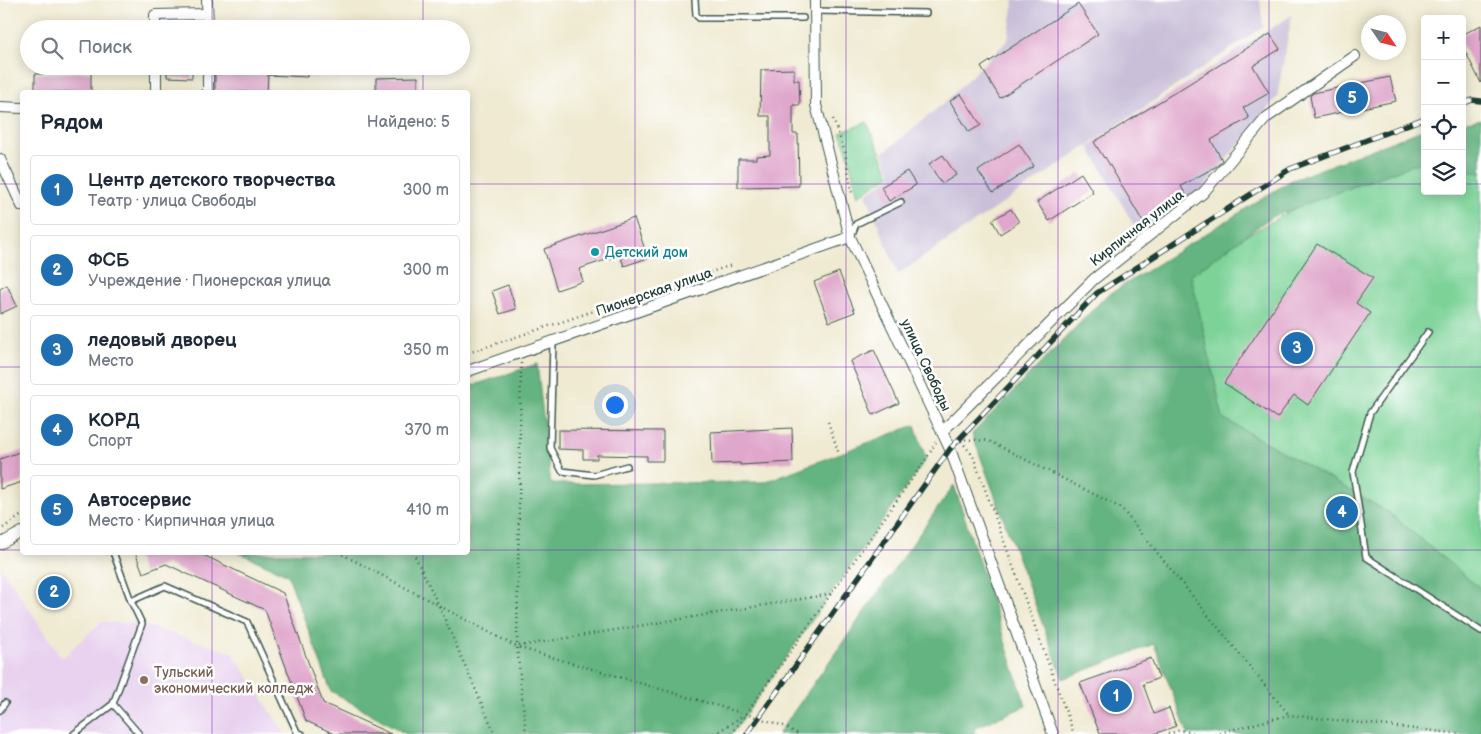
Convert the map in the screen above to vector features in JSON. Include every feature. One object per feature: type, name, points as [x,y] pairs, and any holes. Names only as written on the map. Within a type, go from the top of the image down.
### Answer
[{"type":"street","points":[[207,0],[207,20]]},
{"type":"street","name":"улица Свободы","points":[[815,0],[816,105],[850,237],[945,429],[950,448],[1053,734]]},
{"type":"street","points":[[155,20],[155,15],[207,14]]},
{"type":"street","name":"Кирпичная улица","points":[[945,429],[1094,279],[1204,194],[1266,118],[1355,56]]},
{"type":"street","points":[[156,75],[156,90]]},
{"type":"street","points":[[208,75],[208,90]]},
{"type":"street","points":[[0,108],[20,108]]},
{"type":"street","points":[[0,159],[20,202]]},
{"type":"street","name":"Пионерская улица","points":[[470,370],[850,237]]},
{"type":"street","points":[[0,544],[20,533]]},
{"type":"lane","points":[[695,0],[696,15],[699,18],[803,18]]},
{"type":"lane","points":[[815,12],[926,13]]},
{"type":"lane","points":[[850,237],[856,224],[901,202]]},
{"type":"lane","points":[[1428,332],[1370,413],[1353,472],[1366,556],[1481,631]]},
{"type":"lane","points":[[553,342],[550,448],[562,471],[594,475],[627,466]]},
{"type":"lane","points":[[74,734],[114,704],[142,624],[131,601],[114,555]]},
{"type":"lane","points":[[131,601],[165,586],[247,622],[297,732],[302,734]]},
{"type":"lane","points":[[0,710],[4,703]]},
{"type":"lane","points":[[114,704],[139,734]]},
{"type":"path","points":[[830,113],[845,152],[852,197]]},
{"type":"path","points":[[470,352],[736,263]]},
{"type":"path","points":[[522,353],[517,647],[526,734]]},
{"type":"path","points":[[828,422],[840,454]]},
{"type":"path","points":[[732,734],[926,460],[945,429],[960,439],[974,456],[1074,734]]},
{"type":"path","points":[[960,439],[989,441],[1121,508],[1289,714]]},
{"type":"path","points":[[0,530],[20,516]]},
{"type":"path","points":[[344,555],[517,647],[746,714],[784,726],[798,734]]},
{"type":"path","points":[[414,555],[495,734]]},
{"type":"path","points":[[517,647],[831,594]]},
{"type":"path","points":[[715,734],[746,714]]},
{"type":"path","points":[[1215,734],[1289,714],[1461,734]]},
{"type":"path","points":[[1168,734],[1181,730],[1199,734]]},
{"type":"shaded area","points":[[1014,0],[1260,0],[1263,27],[898,274],[866,194],[892,176],[883,153],[944,103],[1008,40]]},
{"type":"shaded area","points":[[1292,15],[1277,97],[1198,194],[1139,234],[1089,147]]},
{"type":"shaded area","name":"Тульский экономический колледж","points":[[0,566],[62,658],[101,622],[142,624],[233,653],[285,734],[0,734]]},
{"type":"green space","points":[[1481,119],[1481,173],[1466,171],[1466,122]]},
{"type":"green space","points":[[867,122],[890,175],[858,196],[847,151],[840,133]]},
{"type":"green space","points":[[1421,131],[1421,163],[1271,217],[1191,275],[1223,418],[1388,512],[1481,589],[1481,734],[1188,734],[1154,644],[1063,679],[972,434],[1105,297],[1290,181]]},
{"type":"green space","points":[[1481,145],[1481,732],[1111,312],[1336,185],[1421,157],[1421,195],[1466,195],[1466,147]]},
{"type":"green space","points":[[537,364],[551,484],[764,482],[915,425],[926,459],[732,734],[406,734],[331,691],[288,575],[244,555],[470,555],[470,386]]},
{"type":"green space","points":[[954,485],[1026,706],[974,728],[975,734],[778,734]]},
{"type":"building","points":[[1078,4],[1098,34],[1000,98],[981,67]]},
{"type":"building","points":[[1481,25],[1481,83],[1466,53],[1466,33]]},
{"type":"building","points":[[1270,34],[1280,49],[1253,66],[1269,93],[1243,108],[1249,118],[1211,140],[1222,160],[1217,166],[1181,186],[1187,197],[1143,222],[1105,157],[1094,142]]},
{"type":"building","points":[[794,69],[794,80],[799,80],[800,105],[793,105],[793,134],[798,134],[799,186],[738,187],[738,159],[756,159],[756,156],[770,155],[770,116],[760,116],[761,70]]},
{"type":"building","points":[[35,75],[91,75],[91,90],[35,90]]},
{"type":"building","points":[[167,75],[192,75],[192,78],[167,77]]},
{"type":"building","points":[[215,75],[268,75],[267,90],[215,90]]},
{"type":"building","points":[[268,75],[307,75],[307,77]]},
{"type":"building","points":[[418,77],[418,90],[376,90],[376,78]]},
{"type":"building","points":[[1390,77],[1396,101],[1314,118],[1310,96],[1313,93]]},
{"type":"building","points":[[961,94],[981,125],[969,132],[950,101]]},
{"type":"building","points":[[1019,144],[1034,166],[993,193],[978,171]]},
{"type":"building","points":[[943,155],[956,175],[942,184],[929,164]]},
{"type":"building","points":[[907,171],[916,185],[889,201],[881,187]]},
{"type":"building","points":[[1081,173],[1093,192],[1049,221],[1037,202]]},
{"type":"building","points":[[1011,209],[1019,222],[1000,234],[992,220]]},
{"type":"building","name":"Детский дом","points":[[634,218],[648,258],[624,266],[620,255],[579,269],[583,281],[557,290],[544,249]]},
{"type":"building","points":[[1317,244],[1373,278],[1356,303],[1370,313],[1308,405],[1294,395],[1277,418],[1224,383]]},
{"type":"building","points":[[839,272],[855,312],[829,322],[814,282]]},
{"type":"building","points":[[7,285],[17,306],[0,314],[0,289]]},
{"type":"building","points":[[508,285],[516,309],[500,314],[492,291]]},
{"type":"building","points":[[874,350],[899,403],[873,415],[850,361]]},
{"type":"building","points":[[792,428],[793,462],[740,465],[740,463],[712,464],[711,432]]},
{"type":"building","points":[[558,430],[663,431],[663,461],[647,461],[647,456],[597,455],[597,459],[583,459],[583,450],[558,449]]},
{"type":"building","points":[[20,452],[20,483],[0,489],[0,459]]},
{"type":"building","points":[[136,555],[203,555],[283,593],[323,703],[391,734],[335,734],[306,721],[265,610],[166,564],[143,573]]},
{"type":"building","points":[[1151,658],[1159,678],[1143,684],[1154,714],[1169,708],[1176,726],[1154,734],[1100,734],[1080,683]]},
{"type":"railway","points":[[1466,102],[1472,100],[1481,101]]},
{"type":"railway","points":[[747,734],[950,449],[1097,293],[1290,169],[1421,120]]},
{"type":"place","name":"Автосервис","points":[[1352,98]]},
{"type":"place","name":"Детский дом","points":[[595,252]]},
{"type":"place","name":"ледовый дворец","points":[[1297,348]]},
{"type":"place","name":"КОРД","points":[[1342,512]]},
{"type":"place","name":"ФСБ","points":[[54,592]]},
{"type":"place","name":"Тульский экономический колледж","points":[[144,680]]},
{"type":"place","name":"Центр детского творчества","points":[[1116,696]]}]
